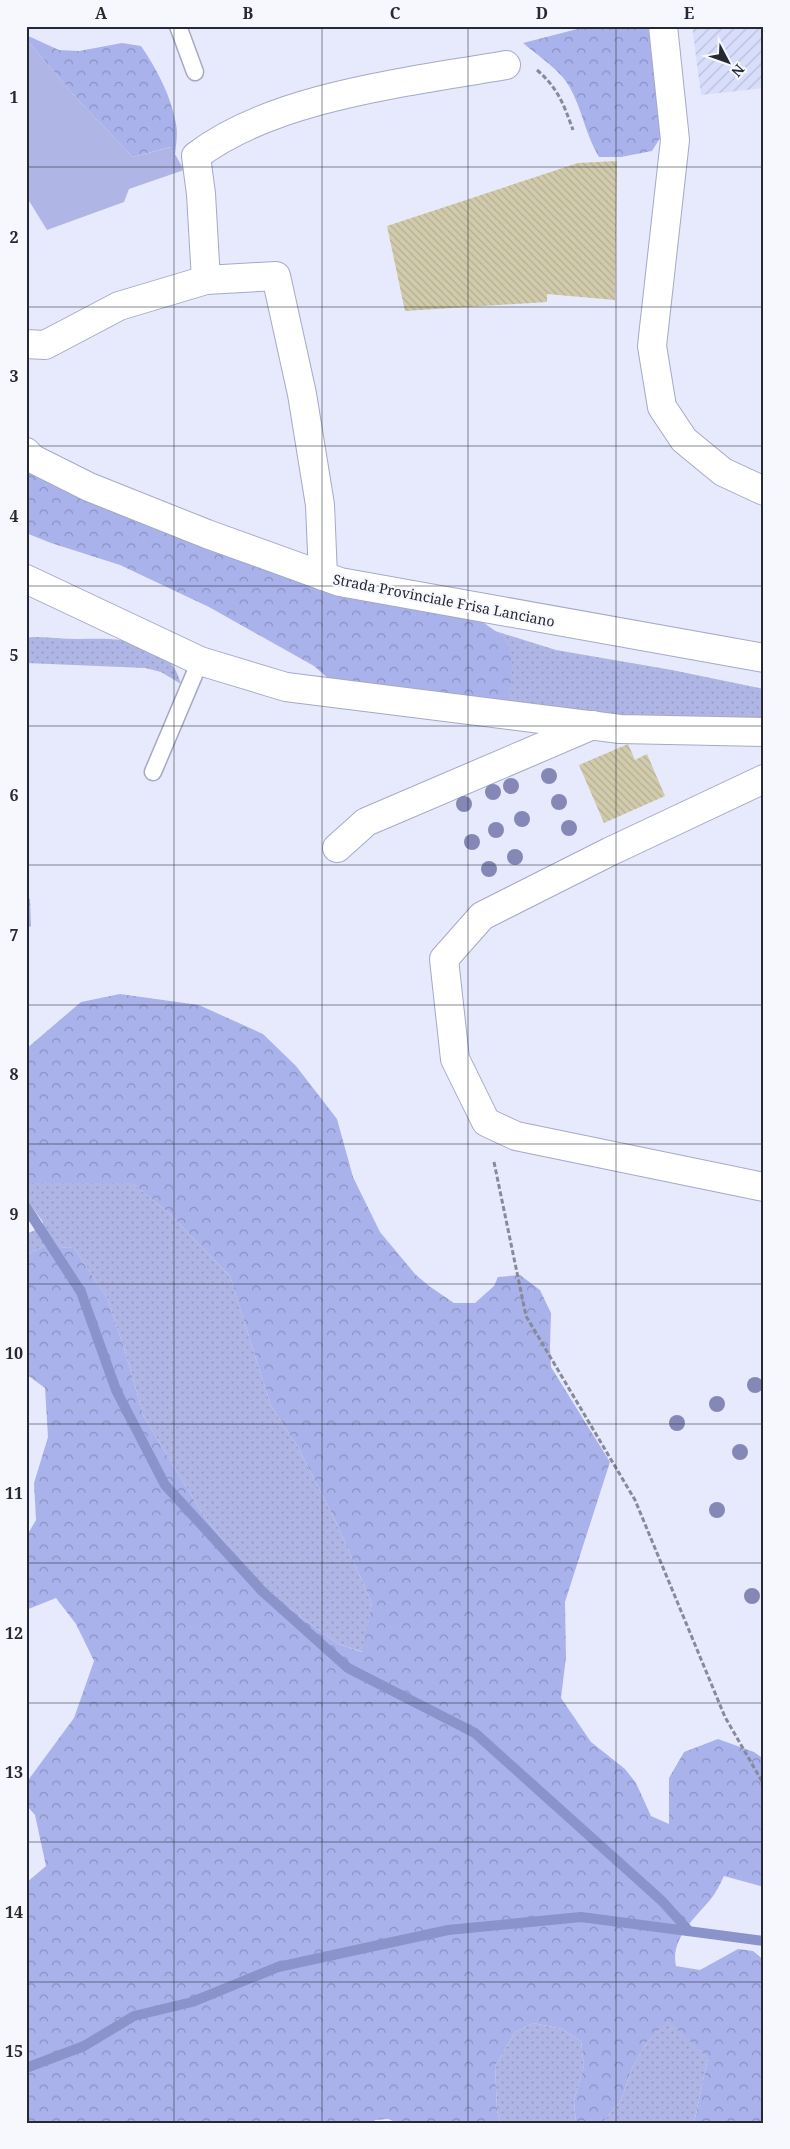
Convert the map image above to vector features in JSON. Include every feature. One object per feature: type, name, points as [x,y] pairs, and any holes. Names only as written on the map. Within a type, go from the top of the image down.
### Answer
[{"type":"street","points":[[664,26],[675,140],[652,346],[662,407],[684,440],[723,472],[764,491]]},
{"type":"street","points":[[206,280],[201,194],[196,156],[214,142],[272,116],[345,94],[506,65]]},
{"type":"street","points":[[26,344],[44,345],[119,306],[206,280],[276,276],[302,394],[320,505],[323,576]]},
{"type":"street","name":"Strada Provinciale Frisa Lanciano","points":[[26,452],[33,459],[89,486],[207,534],[350,584],[764,658]]},
{"type":"street","points":[[26,579],[200,660],[286,687],[620,729],[764,732]]},
{"type":"street","points":[[337,848],[366,822],[593,725]]},
{"type":"street","points":[[764,779],[609,852],[482,916],[444,959],[455,1058],[486,1122],[516,1136],[764,1187]]},
{"type":"lane","points":[[178,26],[195,72]]},
{"type":"lane","points":[[153,772],[200,660]]},
{"type":"path","points":[[506,65],[532,66],[551,82],[562,100],[573,130]]},
{"type":"path","points":[[486,1122],[526,1316],[634,1500],[725,1717],[764,1785]]},
{"type":"shaded area","points":[[692,26],[764,26],[764,88],[701,95]]},
{"type":"shaded area","points":[[26,39],[79,101],[133,157],[171,147],[184,170],[129,189],[124,202],[47,230],[26,196]]},
{"type":"shaded area","points":[[492,630],[556,650],[672,670],[764,689],[764,723],[730,724],[505,708]]},
{"type":"shaded area","points":[[26,638],[125,640],[140,644],[153,649],[165,657],[175,669],[181,684],[161,672],[145,668],[26,663]]},
{"type":"shaded area","points":[[26,1183],[132,1183],[168,1212],[230,1276],[271,1406],[298,1447],[335,1520],[372,1603],[363,1652],[338,1644],[283,1604],[243,1565],[205,1518],[144,1417],[107,1298],[74,1248],[45,1246],[26,1255],[26,1234],[42,1227],[43,1222],[26,1199]]},
{"type":"shaded area","points":[[668,2020],[708,2058],[694,2123],[602,2123],[621,2100],[632,2068],[647,2042]]},
{"type":"shaded area","points":[[533,2023],[562,2029],[581,2041],[584,2066],[574,2101],[576,2123],[500,2123],[497,2110],[495,2066],[515,2032]]},
{"type":"green space","points":[[589,26],[648,26],[662,135],[652,151],[621,157],[599,157],[590,139],[577,103],[565,80],[523,43]]},
{"type":"green space","points":[[26,35],[59,50],[79,51],[122,43],[141,46],[158,73],[171,103],[177,128],[175,155],[170,147],[133,157],[79,101],[26,39]]},
{"type":"green space","points":[[26,463],[476,617],[504,639],[511,655],[512,673],[505,708],[337,686],[314,666],[209,607],[120,565],[26,533]]},
{"type":"green space","points":[[26,896],[30,899],[31,926],[26,928]]},
{"type":"green space","points":[[120,994],[199,1005],[263,1034],[296,1066],[337,1119],[353,1177],[380,1232],[415,1274],[429,1286],[454,1303],[475,1303],[494,1286],[498,1277],[520,1275],[540,1290],[551,1313],[551,1367],[610,1462],[565,1602],[566,1657],[561,1698],[591,1742],[625,1769],[636,1783],[651,1816],[669,1824],[669,1778],[684,1752],[718,1739],[754,1752],[764,1759],[764,1887],[724,1876],[712,1897],[680,1938],[675,1956],[676,1966],[700,1970],[738,1949],[753,1951],[764,1960],[764,2123],[694,2123],[708,2058],[668,2021],[647,2042],[632,2068],[621,2100],[602,2123],[576,2123],[574,2101],[584,2066],[581,2041],[562,2029],[533,2023],[515,2032],[495,2066],[497,2110],[500,2123],[398,2123],[388,2119],[375,2120],[373,2123],[26,2123],[26,1883],[46,1866],[35,1815],[26,1805],[26,1783],[74,1718],[94,1661],[76,1624],[56,1598],[26,1610],[26,1537],[36,1520],[34,1483],[48,1437],[45,1388],[26,1374],[26,1255],[45,1246],[74,1248],[107,1298],[144,1417],[205,1518],[243,1565],[283,1604],[338,1644],[362,1652],[372,1603],[335,1520],[298,1447],[271,1406],[230,1276],[168,1212],[132,1183],[26,1183],[26,1049],[81,1002]]},
{"type":"building","points":[[617,161],[615,300],[547,294],[547,302],[405,311],[387,226],[578,163]]},
{"type":"building","points":[[628,744],[635,760],[647,754],[665,796],[604,823],[579,765]]},
{"type":"waterway","points":[[26,1207],[81,1292],[116,1390],[165,1485],[262,1591],[348,1668],[475,1733],[662,1901],[689,1931]]},
{"type":"waterway","points":[[26,2068],[84,2046],[134,2016],[192,2002],[278,1967],[448,1930],[581,1917],[764,1941]]}]
